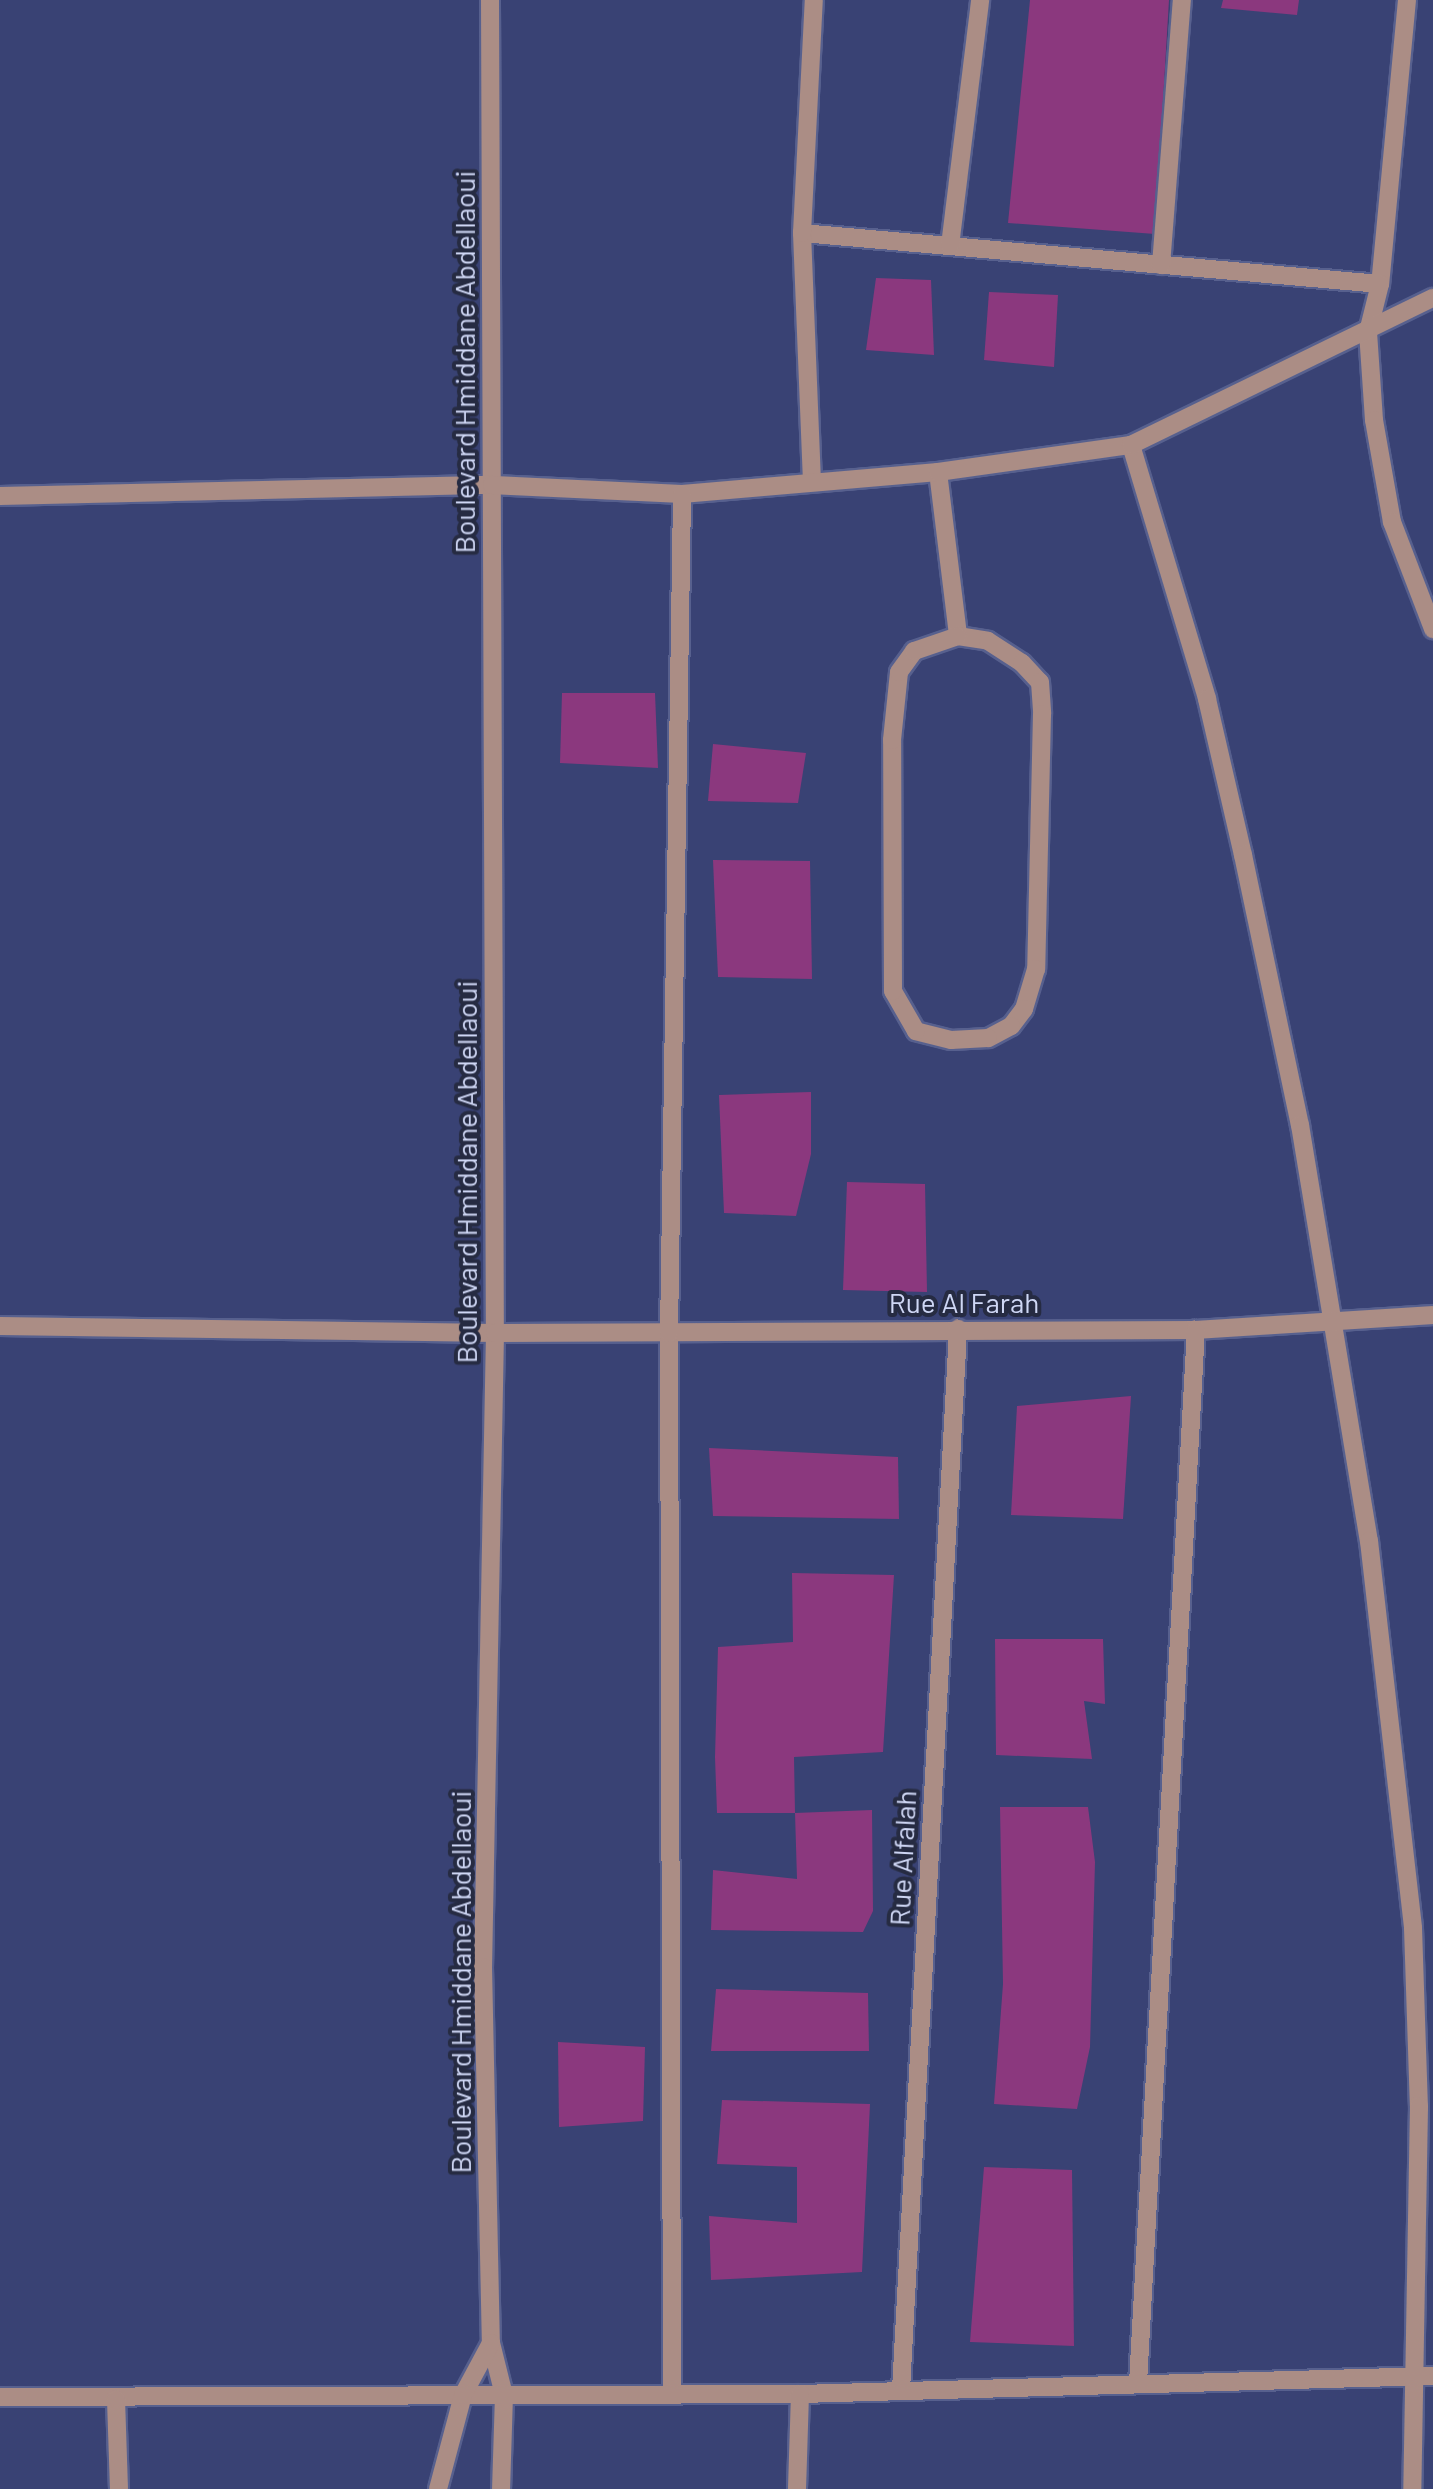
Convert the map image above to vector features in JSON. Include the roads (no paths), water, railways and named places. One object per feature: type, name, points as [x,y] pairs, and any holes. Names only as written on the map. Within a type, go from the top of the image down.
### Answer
[{"type":"street","name":"Boulevard Hmiddane Abdellaoui","points":[[490,0],[495,1333],[483,1968],[491,2343],[504,2395],[500,2489]]},
{"type":"street","points":[[812,482],[802,233],[814,0]]},
{"type":"street","points":[[950,246],[980,0]]},
{"type":"street","points":[[1161,265],[1182,0]]},
{"type":"street","points":[[1407,0],[1380,284],[1368,332],[1392,522],[1433,629]]},
{"type":"street","points":[[802,233],[1380,284]]},
{"type":"street","points":[[0,496],[492,485],[682,494],[938,472],[1131,446],[1433,298]]},
{"type":"street","points":[[1131,446],[1220,757],[1335,1323],[1369,1541],[1413,1928],[1424,2377],[1412,2489]]},
{"type":"street","points":[[938,472],[958,636]]},
{"type":"street","points":[[672,2394],[668,1333],[682,494]]},
{"type":"street","points":[[958,636],[988,641],[1022,663],[1040,682],[1042,714],[1036,969],[1024,1009],[1011,1026],[988,1038],[952,1040],[916,1031],[892,991],[892,740],[899,672],[914,651],[958,636]]},
{"type":"street","name":"Rue Al Farah","points":[[0,1326],[495,1333],[1196,1330],[1433,1315]]},
{"type":"street","name":"Rue Alfalah","points":[[902,2390],[958,1329]]},
{"type":"street","points":[[1138,2383],[1196,1330]]},
{"type":"street","name":"Boulevard Hmiddane Abdellaoui","points":[[438,2489],[463,2395],[491,2343]]},
{"type":"street","points":[[0,2396],[800,2394],[1424,2377]]},
{"type":"street","points":[[797,2489],[800,2394]]},
{"type":"street","points":[[116,2398],[118,2489]]}]
